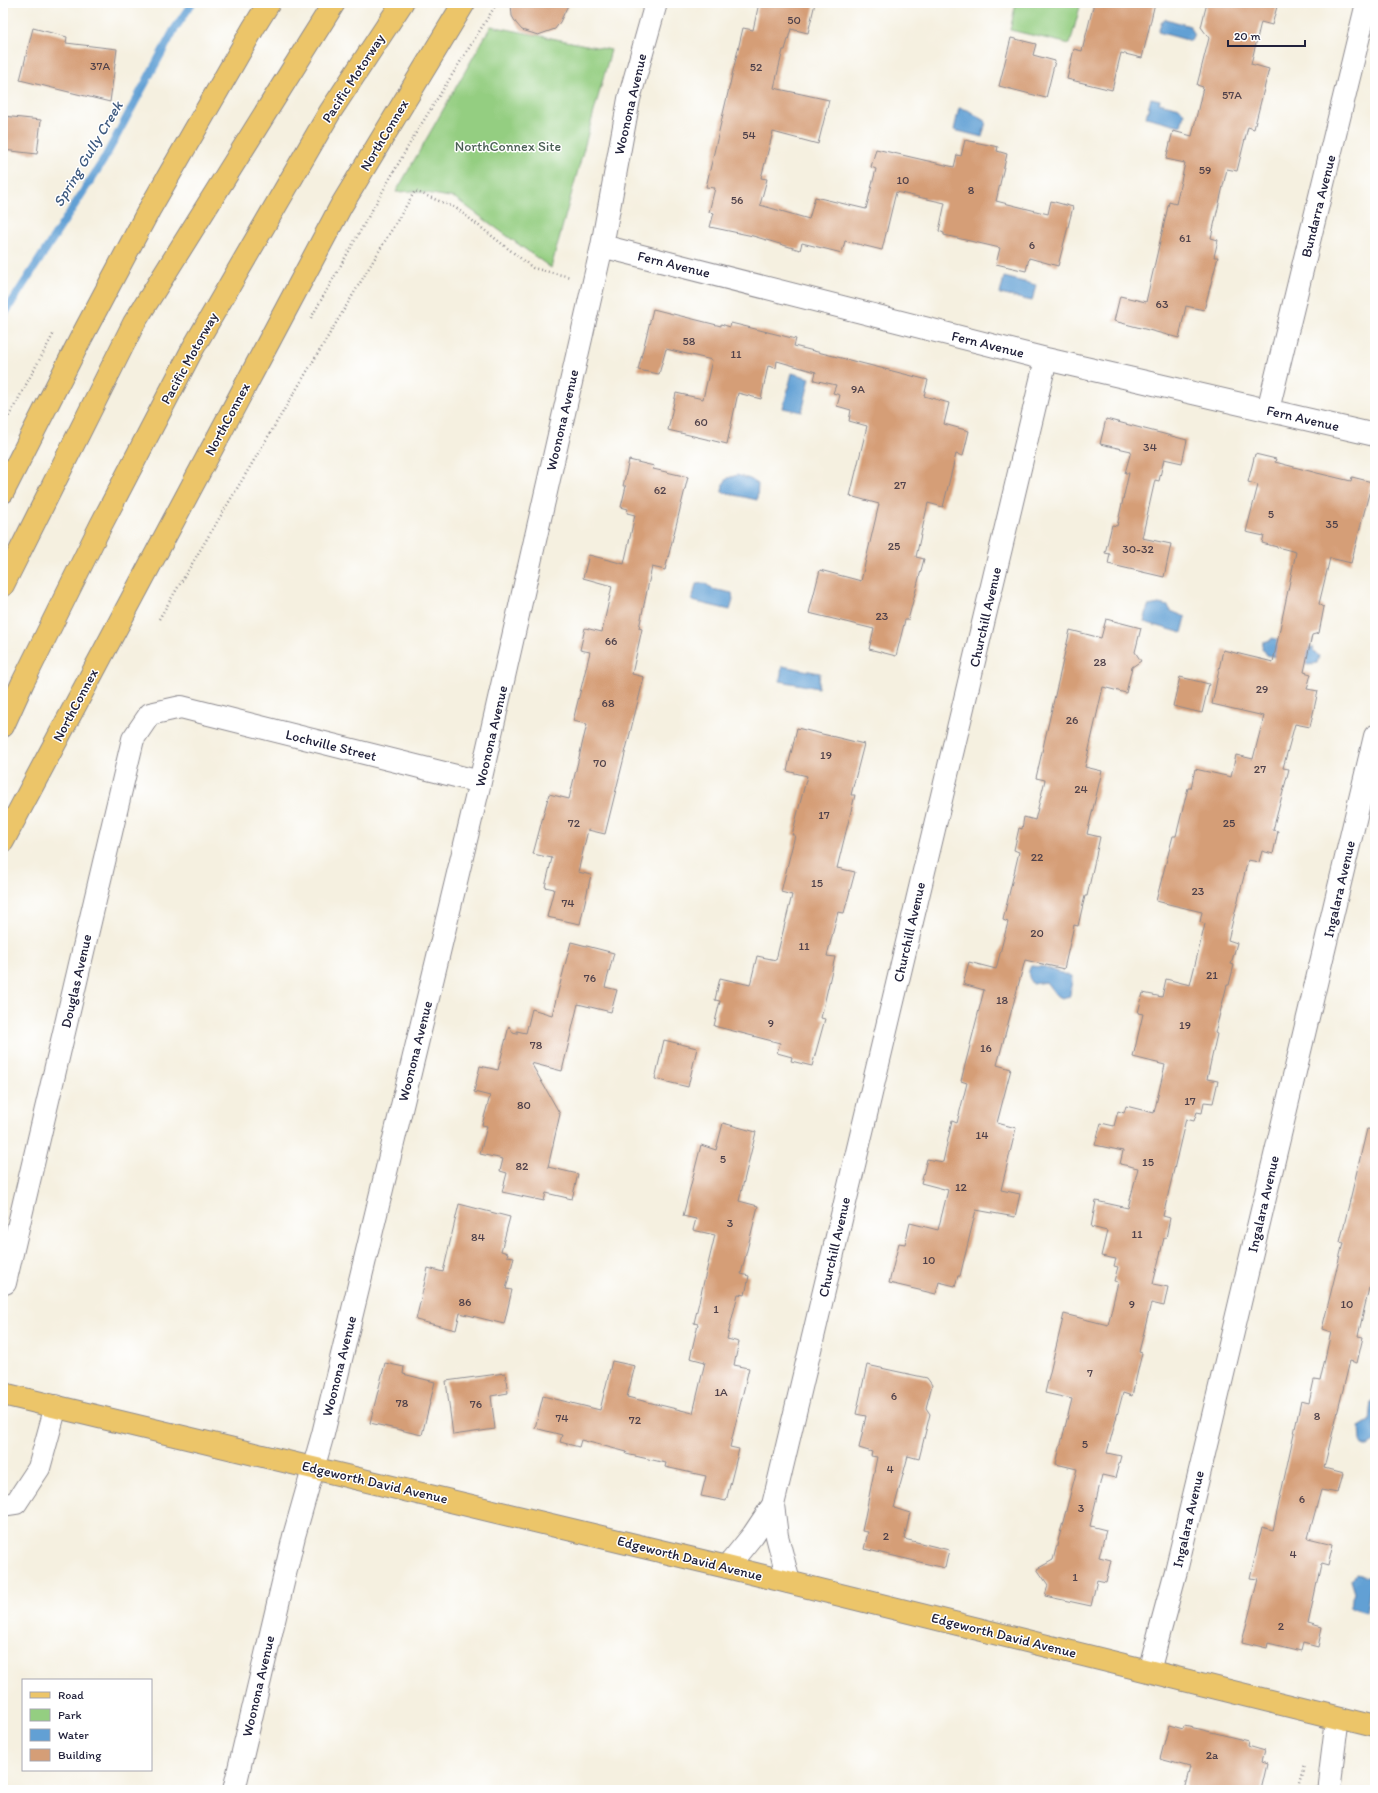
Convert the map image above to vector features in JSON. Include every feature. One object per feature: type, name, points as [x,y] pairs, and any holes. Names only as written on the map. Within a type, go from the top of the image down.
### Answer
[{"type":"main road","points":[[3,492],[81,338],[149,210],[269,3]]},
{"type":"main road","points":[[3,585],[134,323],[334,3]]},
{"type":"main road","name":"Pacific Motorway","points":[[3,726],[100,525],[192,350],[330,112],[402,3]]},
{"type":"main road","name":"NorthConnex","points":[[3,841],[341,206],[464,3]]},
{"type":"main road","name":"Edgeworth David Avenue","points":[[3,1394],[727,1567],[1375,1727]]},
{"type":"street","name":"Woonona Avenue","points":[[234,1790],[294,1536],[315,1468],[480,782],[602,246],[629,99],[656,3]]},
{"type":"street","name":"Bundarra Avenue","points":[[1268,410],[1367,3]]},
{"type":"street","name":"Fern Avenue","points":[[602,246],[1046,359],[1375,435]]},
{"type":"street","name":"Churchill Avenue","points":[[727,1567],[753,1535],[773,1505],[1046,359]]},
{"type":"street","name":"Lochville Street","points":[[181,707],[480,782]]},
{"type":"street","name":"Douglas Avenue","points":[[5,1283],[133,739],[150,714],[181,707]]},
{"type":"street","name":"Ingalara Avenue","points":[[1149,1671],[1176,1571],[1375,736]]},
{"type":"street","points":[[3,1505],[16,1503],[39,1468],[56,1406]]},
{"type":"street","name":"Churchill Avenue","points":[[773,1505],[777,1536],[788,1582]]},
{"type":"street","points":[[1328,1790],[1337,1718]]},
{"type":"path","points":[[159,619],[414,191],[456,208],[532,268],[593,282]]},
{"type":"path","points":[[1297,1790],[1304,1764]]},
{"type":"green space","points":[[1016,3],[1081,3],[1070,44],[1010,30]]},
{"type":"green space","name":"NorthConnex Site","points":[[491,26],[611,50],[551,268],[455,198],[415,191],[396,192]]},
{"type":"water","points":[[1166,19],[1190,26],[1194,33],[1191,41],[1158,32],[1161,23]]},
{"type":"water","points":[[1151,98],[1160,100],[1159,103],[1180,108],[1184,114],[1181,126],[1146,117]]},
{"type":"water","points":[[959,108],[968,110],[986,122],[982,137],[954,130]]},
{"type":"water","points":[[1004,277],[1036,285],[1032,301],[1000,294]]},
{"type":"water","points":[[792,373],[810,378],[802,412],[783,408]]},
{"type":"water","points":[[737,475],[750,479],[758,484],[757,500],[722,492],[723,484],[728,478]]},
{"type":"water","points":[[705,583],[712,589],[732,593],[733,600],[730,610],[692,601],[696,584]]},
{"type":"water","points":[[1159,604],[1168,606],[1171,611],[1186,617],[1182,633],[1144,622],[1148,606]]},
{"type":"water","points":[[1272,638],[1314,648],[1313,650],[1319,656],[1317,663],[1309,665],[1267,655],[1262,648],[1263,642],[1271,640]]},
{"type":"water","points":[[782,666],[820,673],[818,688],[780,681]]},
{"type":"water","points":[[1031,966],[1045,967],[1072,977],[1070,996],[1062,998],[1056,995],[1046,982],[1033,984],[1029,975]]},
{"type":"water","points":[[1372,1402],[1375,1402],[1375,1441],[1369,1445],[1363,1445],[1361,1441],[1360,1427],[1370,1421]]},
{"type":"water","points":[[1357,1574],[1372,1578],[1366,1612],[1349,1607],[1355,1593],[1351,1580]]},
{"type":"building","points":[[511,3],[569,3],[555,29],[538,35],[522,30],[516,23],[512,16]]},
{"type":"building","points":[[759,3],[815,3],[808,33],[791,29],[785,50],[783,50],[774,88],[829,100],[818,144],[773,132],[761,178],[767,179],[760,205],[809,219],[815,197],[866,209],[876,169],[871,167],[876,149],[954,167],[957,155],[961,156],[965,140],[998,147],[997,151],[1007,154],[996,201],[1048,214],[1051,201],[1073,207],[1058,266],[1029,258],[1026,271],[996,264],[1000,248],[944,235],[944,233],[939,231],[945,203],[896,192],[882,250],[845,241],[842,253],[802,243],[800,250],[753,236],[710,227],[714,213],[709,212],[715,188],[706,187],[743,28],[753,30]]},
{"type":"building","points":[[1094,3],[1155,3],[1142,58],[1121,53],[1112,90],[1067,79],[1074,49],[1082,51]]},
{"type":"building","points":[[1207,3],[1278,3],[1272,25],[1261,22],[1251,64],[1269,69],[1254,129],[1248,127],[1237,171],[1227,169],[1211,238],[1218,240],[1214,257],[1218,257],[1204,310],[1186,306],[1179,338],[1114,321],[1120,296],[1146,302],[1169,202],[1176,204],[1185,163],[1166,159],[1173,131],[1192,136],[1203,87],[1197,85],[1209,38],[1201,27]]},
{"type":"building","points":[[33,28],[67,37],[66,43],[117,49],[110,102],[20,80]]},
{"type":"building","points":[[1011,38],[1036,44],[1033,55],[1055,61],[1046,98],[999,86]]},
{"type":"building","points":[[3,116],[41,120],[37,154],[3,150]]},
{"type":"building","points":[[653,309],[721,326],[721,324],[730,327],[731,323],[796,339],[794,346],[928,380],[924,396],[949,403],[944,424],[969,431],[963,456],[956,454],[943,507],[928,503],[916,557],[924,559],[908,620],[905,620],[896,656],[869,649],[874,629],[809,613],[820,570],[861,581],[879,504],[850,496],[867,426],[849,421],[851,410],[837,406],[840,395],[833,393],[836,385],[814,380],[816,372],[777,361],[776,368],[768,366],[761,399],[738,393],[727,444],[668,430],[676,393],[703,399],[712,360],[666,349],[659,374],[638,370]]},
{"type":"building","points":[[1106,419],[1187,440],[1182,463],[1164,459],[1159,481],[1155,480],[1142,538],[1171,544],[1164,577],[1108,564],[1110,554],[1105,553],[1112,525],[1117,526],[1129,473],[1125,473],[1131,451],[1100,444]]},
{"type":"building","points":[[1255,454],[1276,459],[1275,462],[1317,473],[1351,481],[1352,477],[1372,482],[1351,563],[1330,558],[1319,604],[1324,607],[1319,633],[1312,635],[1304,672],[1311,674],[1307,689],[1318,691],[1310,727],[1295,724],[1283,768],[1289,769],[1273,830],[1278,831],[1273,854],[1262,851],[1259,862],[1248,860],[1228,940],[1237,943],[1231,964],[1234,965],[1229,985],[1227,985],[1215,1033],[1217,1034],[1207,1079],[1218,1081],[1213,1103],[1204,1102],[1202,1113],[1197,1112],[1194,1121],[1186,1119],[1183,1131],[1163,1216],[1170,1218],[1153,1284],[1168,1287],[1164,1306],[1151,1303],[1139,1352],[1142,1353],[1132,1396],[1123,1393],[1107,1453],[1121,1456],[1115,1478],[1102,1475],[1090,1526],[1106,1530],[1099,1557],[1111,1560],[1106,1582],[1097,1580],[1091,1606],[1045,1596],[1048,1585],[1037,1569],[1053,1560],[1077,1469],[1056,1464],[1072,1399],[1045,1393],[1064,1314],[1108,1325],[1118,1282],[1114,1281],[1118,1267],[1114,1266],[1116,1259],[1101,1256],[1107,1231],[1091,1227],[1096,1201],[1128,1208],[1138,1168],[1120,1164],[1123,1151],[1095,1145],[1101,1123],[1114,1126],[1118,1111],[1124,1113],[1126,1106],[1154,1113],[1165,1065],[1133,1057],[1143,1014],[1138,1013],[1143,993],[1162,997],[1166,979],[1190,985],[1205,924],[1200,922],[1202,912],[1156,901],[1173,836],[1176,836],[1188,788],[1191,788],[1195,769],[1231,777],[1236,755],[1253,759],[1264,716],[1212,704],[1223,650],[1273,662],[1296,552],[1262,543],[1264,536],[1246,532],[1258,485],[1248,482]]},
{"type":"building","points":[[629,460],[654,466],[653,469],[688,477],[665,570],[652,567],[639,628],[642,629],[632,674],[644,677],[605,834],[588,830],[578,872],[591,875],[580,924],[547,917],[554,889],[545,887],[552,858],[533,854],[549,794],[569,799],[587,724],[573,721],[590,652],[580,650],[585,628],[602,632],[612,586],[583,578],[589,555],[624,564],[635,515],[627,513],[628,509],[621,507],[626,486],[623,486]]},
{"type":"building","points":[[1106,619],[1141,628],[1135,652],[1141,661],[1132,667],[1126,693],[1103,687],[1085,767],[1102,771],[1087,834],[1100,837],[1087,896],[1085,896],[1078,926],[1074,925],[1064,969],[1025,960],[997,1065],[1011,1069],[997,1123],[1016,1128],[1001,1190],[1020,1194],[1015,1217],[976,1210],[960,1276],[958,1276],[955,1286],[939,1282],[936,1294],[889,1283],[899,1243],[905,1244],[910,1223],[938,1230],[948,1190],[921,1183],[927,1159],[943,1162],[952,1121],[957,1123],[967,1083],[961,1081],[984,990],[963,984],[969,962],[996,969],[1008,922],[1003,920],[1019,852],[1014,850],[1019,828],[1022,829],[1024,817],[1035,820],[1045,780],[1036,778],[1070,630],[1101,638]]},
{"type":"building","points":[[1180,677],[1209,684],[1202,713],[1173,706]]},
{"type":"building","points":[[797,728],[864,744],[851,795],[855,795],[837,868],[855,872],[844,913],[838,912],[827,956],[835,957],[821,1018],[825,1019],[812,1066],[791,1061],[792,1057],[777,1053],[780,1043],[714,1026],[720,1001],[715,1000],[720,978],[750,985],[757,956],[776,960],[792,895],[781,892],[795,835],[792,835],[807,776],[787,771]]},
{"type":"building","points":[[571,942],[614,953],[605,987],[617,990],[611,1012],[578,1004],[562,1071],[531,1063],[560,1114],[548,1167],[578,1174],[572,1199],[546,1193],[544,1201],[502,1192],[507,1173],[500,1171],[503,1159],[480,1154],[487,1126],[482,1125],[490,1096],[474,1092],[480,1066],[498,1070],[509,1026],[513,1033],[517,1034],[517,1031],[526,1033],[532,1009],[552,1015]]},
{"type":"building","points":[[664,1040],[697,1048],[688,1087],[655,1079]]},
{"type":"building","points":[[723,1123],[756,1132],[739,1201],[758,1206],[741,1274],[749,1276],[745,1295],[738,1294],[727,1339],[739,1342],[734,1365],[749,1368],[730,1447],[739,1449],[726,1501],[701,1496],[706,1476],[665,1467],[666,1463],[626,1454],[627,1452],[581,1440],[579,1447],[560,1442],[562,1435],[535,1428],[543,1396],[600,1410],[612,1361],[635,1366],[627,1397],[693,1413],[705,1362],[690,1358],[698,1324],[694,1323],[715,1235],[693,1230],[696,1219],[683,1216],[701,1145],[716,1150]]},
{"type":"building","points":[[1367,1129],[1375,1130],[1375,1290],[1369,1288],[1358,1336],[1363,1337],[1357,1363],[1350,1361],[1324,1468],[1343,1473],[1338,1493],[1321,1490],[1308,1538],[1333,1544],[1328,1566],[1321,1564],[1308,1624],[1322,1628],[1318,1647],[1303,1643],[1301,1651],[1268,1643],[1267,1648],[1242,1642],[1258,1579],[1250,1578],[1262,1527],[1273,1530],[1301,1401],[1309,1403],[1314,1380],[1320,1381],[1331,1332],[1322,1329],[1343,1243],[1340,1242]]},
{"type":"building","points":[[459,1204],[510,1217],[501,1251],[508,1253],[507,1256],[514,1257],[506,1289],[512,1290],[504,1324],[460,1313],[456,1330],[416,1320],[428,1268],[443,1272]]},
{"type":"building","points":[[385,1363],[404,1367],[403,1374],[435,1382],[422,1435],[370,1423]]},
{"type":"building","points":[[867,1365],[927,1378],[932,1385],[926,1408],[930,1414],[919,1459],[908,1456],[894,1508],[910,1513],[904,1539],[949,1550],[945,1568],[864,1549],[868,1532],[862,1531],[877,1457],[871,1456],[872,1452],[859,1448],[866,1416],[856,1414]]},
{"type":"building","points":[[505,1373],[508,1393],[491,1396],[495,1429],[453,1435],[446,1381]]},
{"type":"building","points":[[1169,1725],[1183,1729],[1184,1726],[1199,1729],[1248,1741],[1247,1746],[1264,1751],[1261,1762],[1267,1764],[1261,1790],[1184,1790],[1190,1767],[1160,1759]]},
{"type":"waterway","name":"Spring Gully Creek","points":[[3,316],[103,161],[174,30],[192,3]]}]
